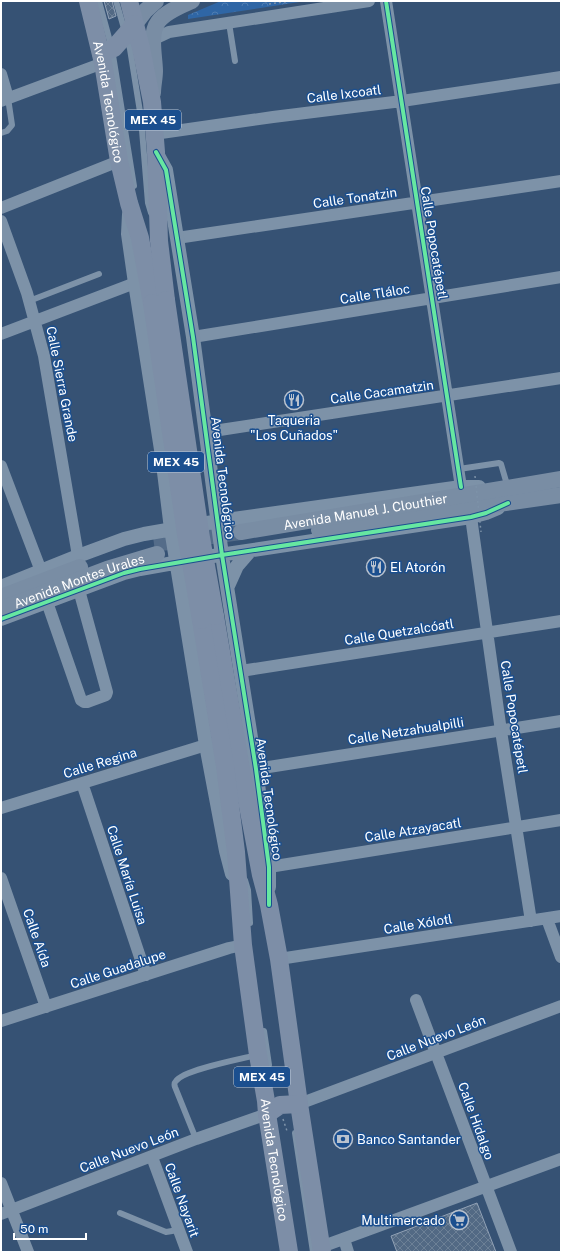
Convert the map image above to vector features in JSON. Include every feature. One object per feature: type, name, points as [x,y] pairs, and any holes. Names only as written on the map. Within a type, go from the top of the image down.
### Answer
[{"type":"main road","name":"Avenida Tecnológico","points":[[88,1],[105,55],[118,161],[129,203],[159,301],[241,768],[265,871],[264,901],[279,959],[293,1105],[319,1250]]},
{"type":"main road","name":"Avenida Tecnológico","points":[[129,1],[130,29],[152,102],[156,152],[159,241],[159,301]]},
{"type":"main road","points":[[105,55],[114,48],[145,11],[156,1]]},
{"type":"main road","points":[[152,102],[155,71],[152,47],[157,22],[166,14],[192,1]]},
{"type":"main road","name":"Avenida Manuel J. Clouthier","points":[[245,541],[507,493],[561,479]]},
{"type":"main road","name":"Avenida Manuel J. Clouthier","points":[[507,493],[561,495]]},
{"type":"main road","name":"Avenida Montes Urales","points":[[1,596],[119,553],[155,549],[107,569],[1,609]]},
{"type":"main road","name":"Avenida Tecnológico","points":[[241,768],[236,852],[240,901],[247,937],[258,1055],[266,1101],[272,1110],[289,1252]]},
{"type":"main road","points":[[272,1110],[280,1105],[293,1105]]},
{"type":"street","points":[[154,39],[169,32],[369,1]]},
{"type":"street","name":"Calle Popocatépetl","points":[[386,1],[461,488]]},
{"type":"street","points":[[1,74],[5,99],[105,55]]},
{"type":"street","name":"Calle Ixcoatl","points":[[154,134],[402,101],[561,77]]},
{"type":"street","name":"Avenida Tecnológico","points":[[156,152],[166,170],[193,337],[219,521],[222,555],[241,671],[241,768]]},
{"type":"street","points":[[1,208],[118,161]]},
{"type":"street","name":"Calle Tonatzin","points":[[177,238],[561,181]]},
{"type":"street","name":"Avenida Tecnológico","points":[[129,203],[128,234],[162,456],[171,529],[206,745],[226,851],[240,901]]},
{"type":"street","name":"Calle Sierra Grande","points":[[1,220],[36,321],[44,356],[78,556]]},
{"type":"street","name":"Calle Tláloc","points":[[193,337],[561,277]]},
{"type":"street","points":[[1,334],[135,283]]},
{"type":"street","name":"Calle Cacamatzin","points":[[207,432],[561,378]]},
{"type":"street","points":[[1,466],[41,571]]},
{"type":"street","points":[[1,587],[124,539],[171,529],[219,521],[461,488],[484,487],[507,493]]},
{"type":"street","points":[[1,619],[124,573],[222,555],[245,541],[471,517],[486,513],[507,493]]},
{"type":"street","name":"Calle Popocatépetl","points":[[471,517],[501,731],[531,921]]},
{"type":"street","points":[[228,586],[237,566],[245,541]]},
{"type":"street","points":[[47,602],[81,700],[87,702],[106,695],[107,690],[79,590]]},
{"type":"street","name":"Calle Quetzalcóatl","points":[[241,671],[561,621]]},
{"type":"street","name":"Calle Netzahualpilli","points":[[241,768],[561,721]]},
{"type":"street","name":"Calle Regina","points":[[1,808],[206,745]]},
{"type":"street","name":"Calle María Luisa","points":[[82,783],[146,975]]},
{"type":"street","name":"Calle Atzayacatl","points":[[265,871],[561,820]]},
{"type":"street","name":"Calle Aída","points":[[1,878],[46,1007]]},
{"type":"street","name":"Calle Xólotl","points":[[279,959],[561,916]]},
{"type":"street","points":[[547,919],[561,957]]},
{"type":"street","name":"Calle Guadalupe","points":[[1,1022],[229,948],[247,937]]},
{"type":"street","name":"Calle Hidalgo","points":[[416,1000],[485,1187],[511,1252]]},
{"type":"street","name":"Calle Nuevo León","points":[[293,1105],[561,1006]]},
{"type":"street","name":"Calle Nuevo León","points":[[6,1212],[272,1110]]},
{"type":"street","name":"Calle Nayarit","points":[[152,1157],[187,1252]]},
{"type":"street","points":[[319,1250],[561,1159]]},
{"type":"street","points":[[1,1183],[6,1212],[28,1252]]},
{"type":"street","points":[[344,1240],[348,1252]]},
{"type":"lane","points":[[99,1],[105,55],[134,186],[129,203]]},
{"type":"lane","points":[[116,1],[130,29],[130,49],[141,118],[148,203],[159,241]]},
{"type":"lane","points":[[229,23],[235,61]]},
{"type":"lane","points":[[1,133],[7,131],[12,125],[5,99]]},
{"type":"lane","points":[[29,301],[99,274]]},
{"type":"lane","points":[[458,469],[499,463],[501,464],[507,493]]},
{"type":"lane","points":[[236,852],[248,890],[247,937]]},
{"type":"lane","points":[[277,993],[286,1061]]},
{"type":"lane","points":[[262,1021],[270,1074]]},
{"type":"lane","points":[[196,1139],[175,1087],[176,1080],[190,1072],[258,1055]]},
{"type":"lane","points":[[294,1128],[319,1250]]},
{"type":"lane","points":[[120,1213],[166,1232],[178,1230]]},
{"type":"path","points":[[266,1],[269,4],[291,1]]},
{"type":"path","points":[[475,476],[481,532]]},
{"type":"green space","points":[[221,1],[306,1],[188,19],[188,15]]},
{"type":"building","points":[[104,1],[112,1],[116,16],[109,19]]},
{"type":"building","name":"Multimercado","points":[[477,1203],[496,1252],[397,1252],[391,1236]]},
{"type":"tunnel","points":[[154,544],[241,532]]},
{"type":"cycle path","points":[[386,1],[461,487]]},
{"type":"cycle path","points":[[156,152],[166,170],[193,337],[222,555],[256,769],[269,867],[269,905]]},
{"type":"cycle path","points":[[1,619],[124,573],[140,569],[471,517],[486,513],[508,503]]},
{"type":"place","name":"Taqueria \"Los Cuñados\"","points":[[294,400]]},
{"type":"place","name":"El Atorón","points":[[376,567]]},
{"type":"place","name":"Banco Santander","points":[[343,1139]]},
{"type":"place","name":"Multimercado","points":[[459,1220]]}]
